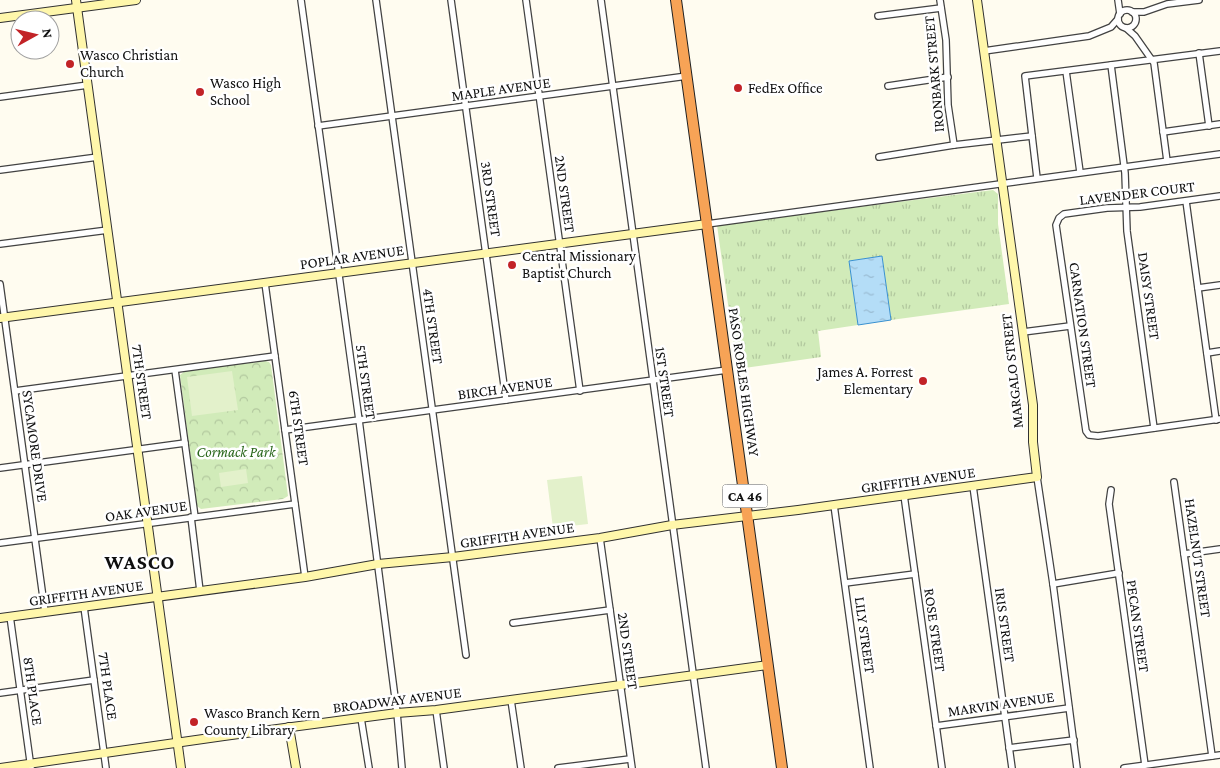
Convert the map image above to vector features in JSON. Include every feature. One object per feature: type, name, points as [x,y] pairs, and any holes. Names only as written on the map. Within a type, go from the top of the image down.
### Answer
[{"type":"highway","name":"PASO ROBLES HIGHWAY","points":[[676,0],[782,768]]},
{"type":"street","points":[[0,18],[76,4],[136,0]]},
{"type":"street","name":"5TH STREET","points":[[301,0],[378,564],[402,768]]},
{"type":"street","name":"4TH STREET","points":[[376,0],[466,655]]},
{"type":"street","name":"3RD STREET","points":[[451,0],[506,400]]},
{"type":"street","name":"2ND STREET","points":[[526,0],[580,391]]},
{"type":"street","name":"1ST STREET","points":[[601,0],[706,768]]},
{"type":"street","name":"IRONBARK STREET","points":[[940,0],[946,40],[948,104],[954,145]]},
{"type":"street","name":"MARGALO STREET","points":[[978,0],[1033,405],[1033,442],[1037,477],[1077,768]]},
{"type":"street","points":[[1111,27],[1119,17],[1130,11],[1144,12],[1172,2],[1199,0]]},
{"type":"street","points":[[1118,2],[1130,11],[1135,22],[1135,36]]},
{"type":"street","points":[[1118,2],[1119,17],[1124,27],[1135,36],[1155,67],[1167,161]]},
{"type":"street","name":"7TH STREET","points":[[76,4],[181,768]]},
{"type":"street","points":[[878,16],[941,8]]},
{"type":"street","points":[[984,51],[1084,37],[1111,27],[1131,27],[1144,12]]},
{"type":"street","points":[[1037,178],[1024,76],[1220,51]]},
{"type":"street","points":[[1199,53],[1209,126]]},
{"type":"street","name":"DAISY STREET","points":[[1110,65],[1124,166],[1127,231],[1154,428]]},
{"type":"street","points":[[1066,71],[1080,172]]},
{"type":"street","name":"MAPLE AVENUE","points":[[318,126],[687,76]]},
{"type":"street","points":[[888,86],[948,77]]},
{"type":"street","points":[[0,96],[88,85]]},
{"type":"street","points":[[1163,132],[1220,124]]},
{"type":"street","points":[[879,157],[954,145],[1032,136]]},
{"type":"street","points":[[707,224],[1003,182],[1220,154]]},
{"type":"street","points":[[0,170],[98,157]]},
{"type":"street","name":"LAVENDER COURT","points":[[1058,218],[1064,214],[1107,208],[1126,208],[1220,196]]},
{"type":"street","points":[[1154,428],[1218,420],[1186,200]]},
{"type":"street","name":"CARNATION STREET","points":[[1058,218],[1056,225],[1084,427],[1089,435],[1098,436],[1154,428]]},
{"type":"street","name":"POPLAR AVENUE","points":[[2,318],[707,224]]},
{"type":"street","points":[[0,244],[108,230]]},
{"type":"street","name":"6TH STREET","points":[[265,283],[305,577]]},
{"type":"street","name":"SYCAMORE DRIVE","points":[[0,284],[2,318],[15,391],[45,612]]},
{"type":"street","points":[[1198,288],[1220,285]]},
{"type":"street","points":[[1023,332],[1070,326]]},
{"type":"street","points":[[1207,353],[1220,351]]},
{"type":"street","points":[[15,391],[275,356]]},
{"type":"street","points":[[174,370],[185,443],[200,591]]},
{"type":"street","name":"BIRCH AVENUE","points":[[285,430],[728,370]]},
{"type":"street","points":[[0,468],[185,443]]},
{"type":"street","name":"GRIFFITH AVENUE","points":[[0,618],[305,577],[378,564],[453,558],[600,538],[672,525],[1037,477]]},
{"type":"street","name":"HAZELNUT STREET","points":[[1174,482],[1212,756]]},
{"type":"street","name":"IRIS STREET","points":[[973,486],[1012,768]]},
{"type":"street","name":"PECAN STREET","points":[[1111,490],[1109,504],[1145,765]]},
{"type":"street","name":"ROSE STREET","points":[[904,495],[942,768]]},
{"type":"street","name":"OAK AVENUE","points":[[0,543],[295,504]]},
{"type":"street","name":"LILY STREET","points":[[834,505],[870,768]]},
{"type":"street","name":"2ND STREET","points":[[600,538],[632,768]]},
{"type":"street","points":[[1184,554],[1220,549]]},
{"type":"street","points":[[1053,584],[1119,573]]},
{"type":"street","points":[[845,583],[915,574]]},
{"type":"street","name":"7TH PLACE","points":[[84,607],[106,768]]},
{"type":"street","points":[[513,623],[610,610]]},
{"type":"street","name":"8TH PLACE","points":[[10,616],[31,766]]},
{"type":"street","name":"BROADWAY AVENUE","points":[[0,768],[31,766],[177,742],[289,727],[397,713],[436,710],[768,666]]},
{"type":"street","points":[[0,693],[94,680]]},
{"type":"street","points":[[511,700],[520,768]]},
{"type":"street","name":"MARVIN AVENUE","points":[[936,726],[1069,708]]},
{"type":"street","points":[[436,710],[444,768]]},
{"type":"street","points":[[361,718],[369,768]]},
{"type":"street","points":[[289,727],[296,768]]},
{"type":"street","points":[[1009,748],[1074,740]]},
{"type":"street","points":[[1124,768],[1220,755]]},
{"type":"street","points":[[558,768],[630,759]]},
{"type":"green space","points":[[993,190],[998,194],[998,224],[1009,304],[891,320],[882,256],[849,261],[858,325],[818,331],[821,357],[737,369],[717,225]]},
{"type":"green space","name":"Cormack Park","points":[[265,361],[271,365],[288,496],[283,499],[201,509],[197,506],[180,375],[185,371]]},
{"type":"green space","points":[[232,371],[238,410],[192,416],[187,377]]},
{"type":"green space","points":[[246,469],[248,483],[221,487],[219,473]]},
{"type":"green space","points":[[582,476],[588,524],[553,528],[547,480]]},
{"type":"water","points":[[882,256],[891,320],[858,325],[849,261]]},
{"type":"place","name":"Wasco Christian Church","points":[[70,64]]},
{"type":"place","name":"FedEx Office","points":[[738,88]]},
{"type":"place","name":"Wasco High School","points":[[200,92]]},
{"type":"place","name":"Central Missionary Baptist Church","points":[[512,265]]},
{"type":"place","name":"James A. Forrest Elementary","points":[[923,381]]},
{"type":"place","name":"Wasco Branch Kern County Library","points":[[194,722]]},
{"type":"district","name":"WASCO","points":[[140,562]]}]
